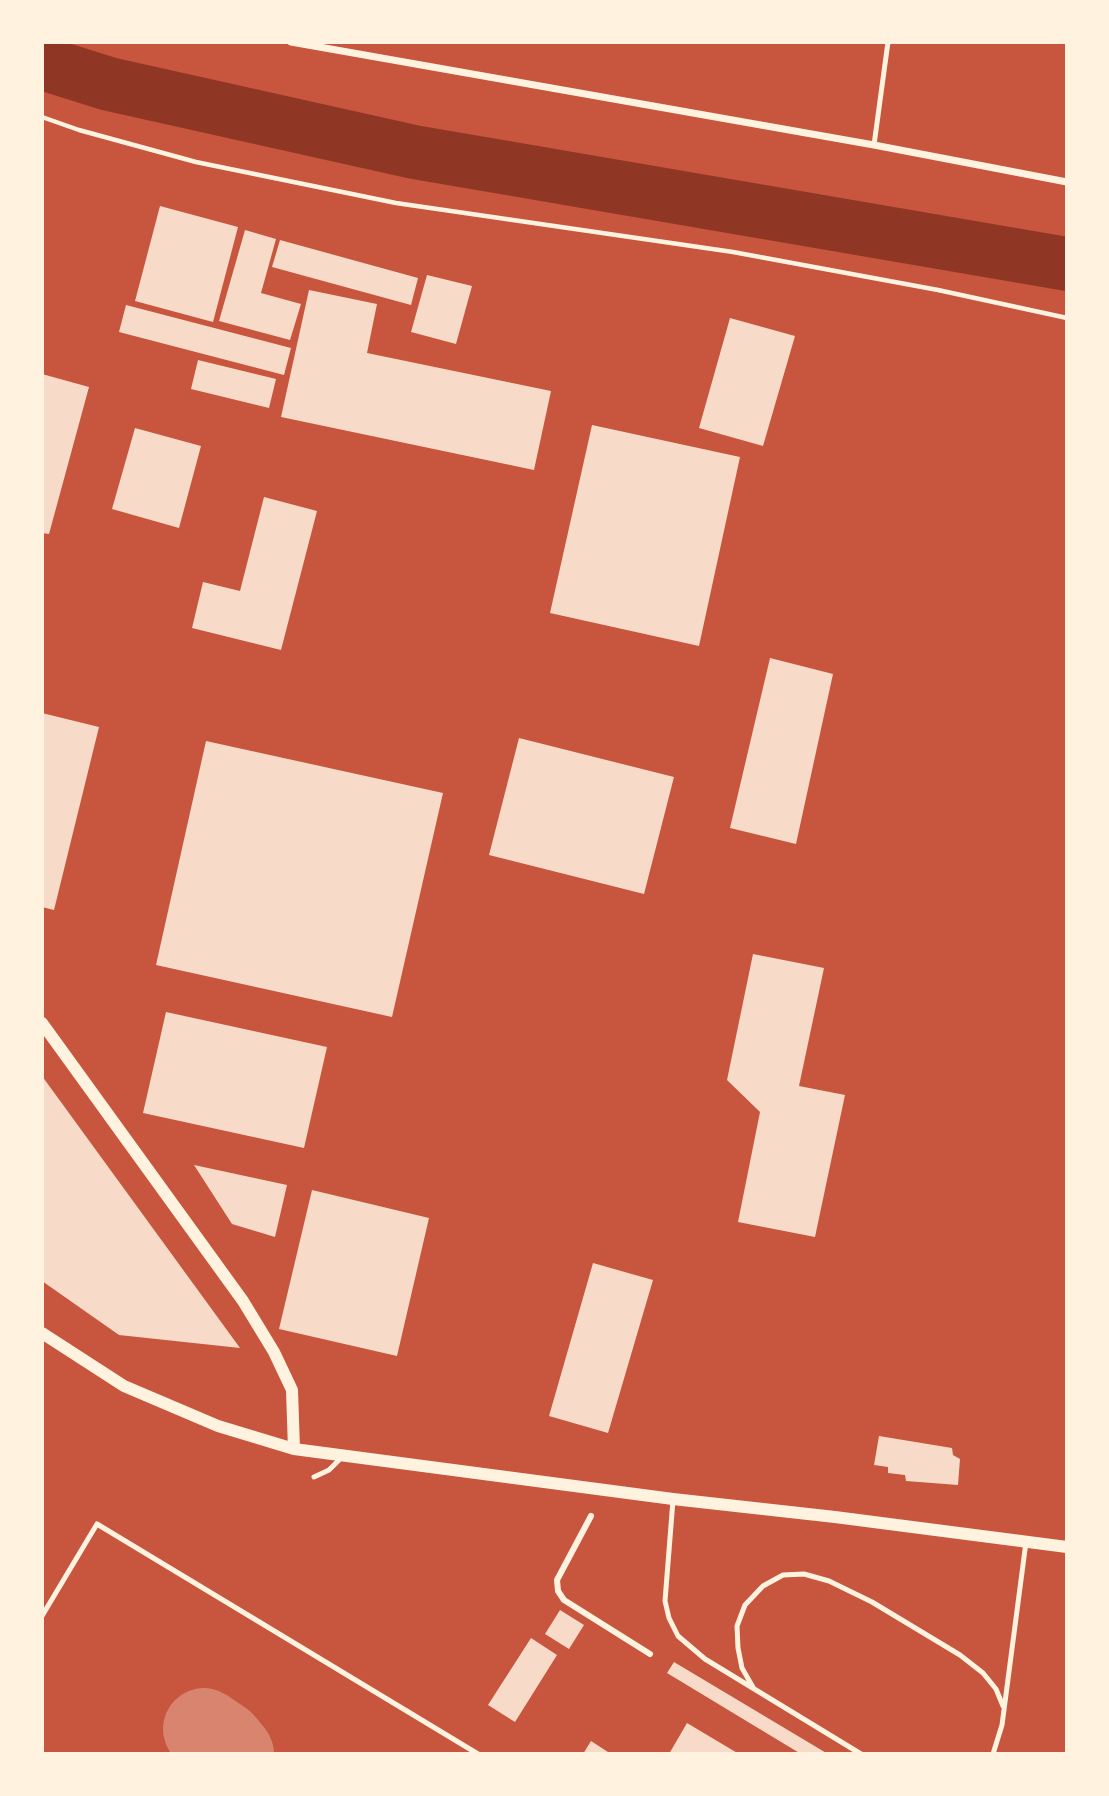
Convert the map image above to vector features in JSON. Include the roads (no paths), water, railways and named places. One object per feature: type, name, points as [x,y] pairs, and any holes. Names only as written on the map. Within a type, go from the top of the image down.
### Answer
[{"type":"street","points":[[291,42],[874,145],[1067,182]]},
{"type":"street","points":[[42,1023],[243,1301],[274,1352],[292,1390],[294,1449]]},
{"type":"street","points":[[42,1333],[135,1391],[218,1426],[294,1449],[1067,1547]]},
{"type":"street","points":[[591,1516],[557,1580],[558,1591],[564,1600],[650,1654]]},
{"type":"lane","points":[[874,145],[888,42]]},
{"type":"lane","points":[[314,1477],[329,1470],[342,1457]]},
{"type":"lane","points":[[673,1499],[665,1601],[669,1618],[678,1636],[705,1659],[861,1754]]},
{"type":"lane","points":[[42,1616],[97,1524],[478,1754]]},
{"type":"lane","points":[[993,1754],[1002,1725],[1026,1542]]},
{"type":"lane","points":[[754,1689],[742,1668],[737,1648],[737,1626],[745,1605],[762,1586],[783,1575],[804,1574],[829,1581],[872,1602],[960,1655],[984,1673],[996,1689],[1003,1706]]},
{"type":"waterway","points":[[42,63],[109,84],[414,152],[1067,264]]}]
